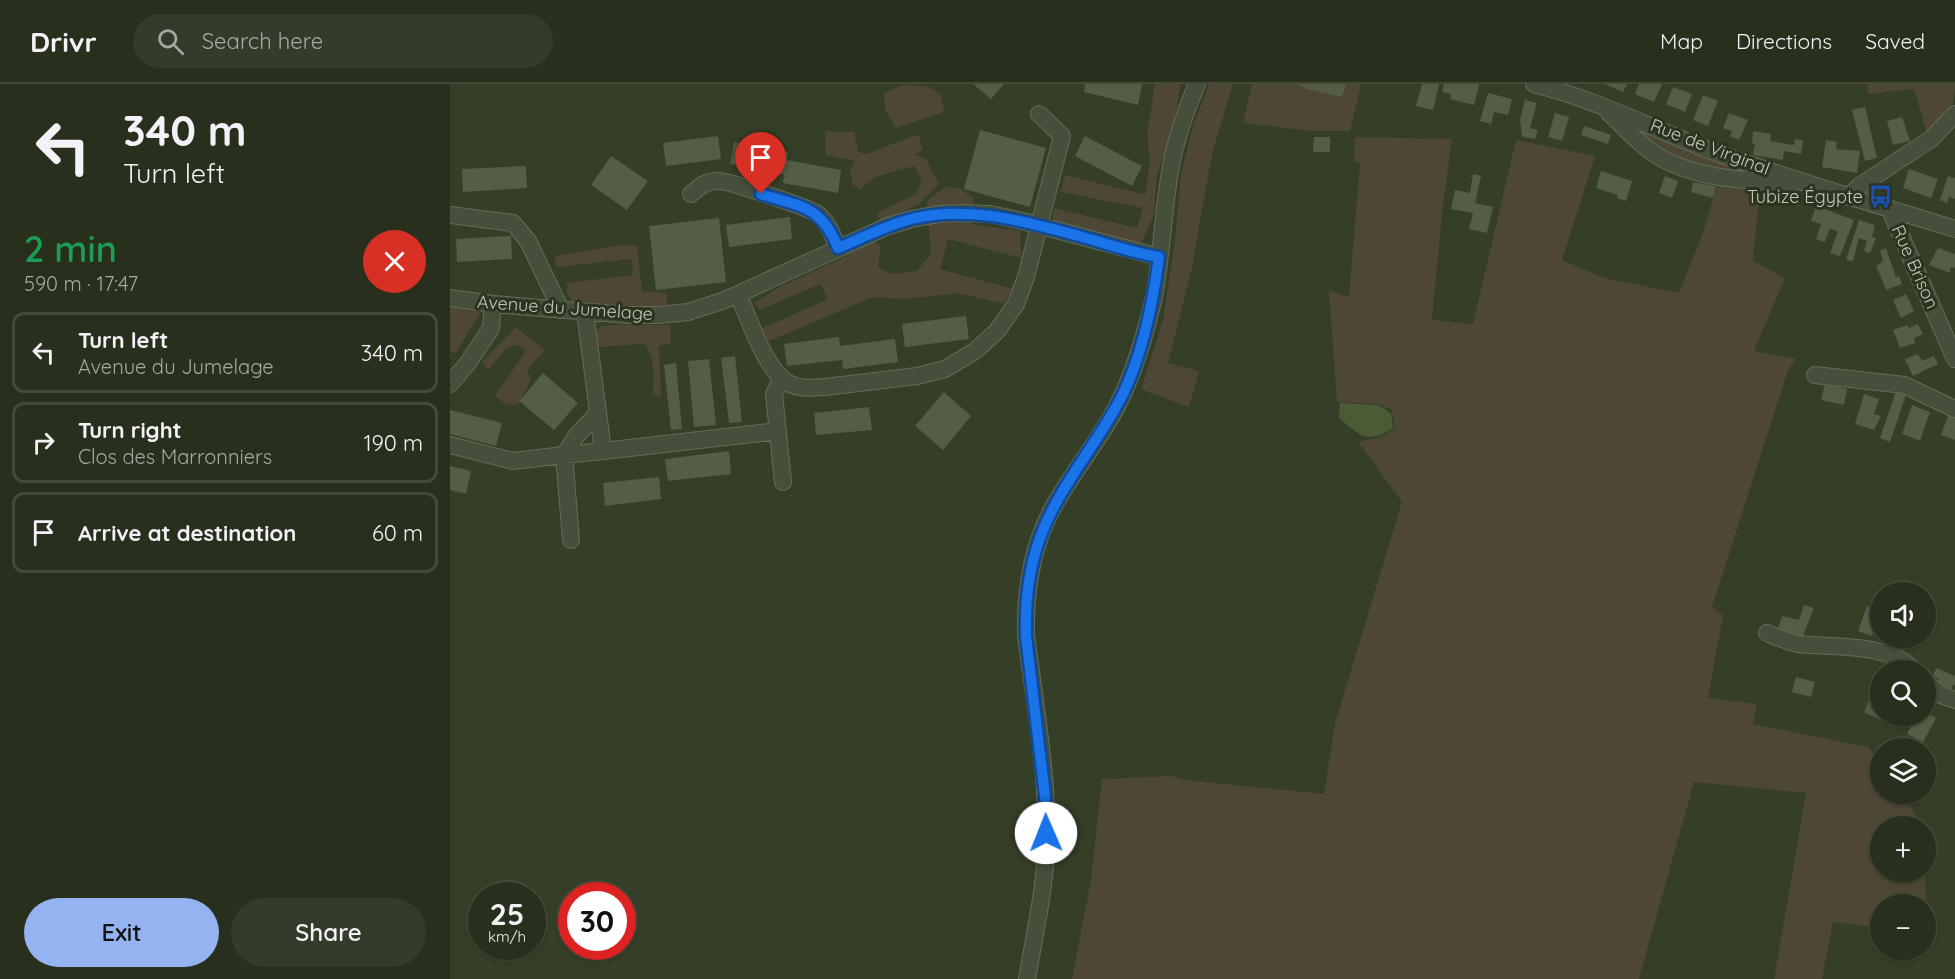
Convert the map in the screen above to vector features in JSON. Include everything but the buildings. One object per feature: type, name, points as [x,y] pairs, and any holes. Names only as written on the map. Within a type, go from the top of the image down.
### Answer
[{"type":"street","points":[[1027,979],[1040,908],[1046,852],[1045,796],[1026,636],[1025,611],[1028,583],[1039,540],[1054,506],[1124,392],[1145,332],[1154,296],[1171,165],[1183,118],[1197,84]]},
{"type":"street","name":"Rue de Virginal","points":[[1534,84],[1602,106],[1706,148],[1815,186],[1955,229]]},
{"type":"street","points":[[1602,106],[1636,139],[1671,163],[1700,174],[1815,186]]},
{"type":"street","points":[[738,294],[770,365],[782,378],[796,386],[811,388],[917,376],[945,369],[975,351],[997,331],[1016,304],[1026,277],[1062,136],[1038,114]]},
{"type":"street","points":[[1849,197],[1858,187],[1930,139],[1955,114]]},
{"type":"street","points":[[691,194],[704,183],[725,182],[817,213],[824,220],[838,248]]},
{"type":"street","name":"Rue Brison","points":[[1889,208],[1955,359]]},
{"type":"street","name":"Avenue du Jumelage","points":[[450,297],[493,304],[585,312],[659,315],[688,312],[738,294],[888,226],[939,214],[990,214],[1159,257]]},
{"type":"street","points":[[450,215],[513,223],[528,240],[561,310]]},
{"type":"street","points":[[450,384],[468,363],[490,328],[493,304]]},
{"type":"street","points":[[585,312],[603,451]]},
{"type":"street","points":[[1815,375],[1904,385],[1955,409]]},
{"type":"street","points":[[782,378],[774,394],[783,482]]},
{"type":"street","points":[[571,540],[564,455],[577,435],[597,414]]},
{"type":"street","points":[[450,446],[513,461],[778,431]]},
{"type":"street","points":[[1767,633],[1795,644],[1852,648],[1902,660]]},
{"type":"street","points":[[1936,691],[1941,695],[1955,699]]},
{"type":"shaded area","points":[[1155,84],[1181,84],[1172,132],[1157,175],[1154,215],[1140,246],[1052,224],[1054,208],[1137,228],[1143,208],[1060,192],[1066,175],[1145,195],[1150,162],[1147,135]]},
{"type":"shaded area","points":[[1209,84],[1233,84],[1212,154],[1192,267],[1168,363],[1199,371],[1189,407],[1141,389],[1163,320],[1175,241],[1181,174],[1193,126]]},
{"type":"shaded area","points":[[1252,84],[1361,84],[1350,131],[1312,131],[1243,123]]},
{"type":"shaded area","points":[[1867,84],[1955,84],[1955,93],[1948,112],[1927,133],[1914,89],[1868,94]]},
{"type":"shaded area","points":[[902,85],[928,86],[941,95],[944,112],[896,128],[885,110],[884,93]]},
{"type":"shaded area","points":[[1632,128],[1750,175],[1672,159]]},
{"type":"shaded area","points":[[825,131],[854,132],[858,152],[866,154],[913,136],[919,136],[923,149],[915,155],[926,159],[939,184],[918,205],[880,221],[877,213],[916,194],[922,181],[914,166],[875,177],[860,189],[853,185],[850,171],[855,161],[826,155]]},
{"type":"shaded area","points":[[1355,137],[1452,139],[1442,212],[1432,320],[1473,324],[1516,140],[1595,156],[1562,260],[1604,278],[1679,293],[1703,233],[1717,185],[1760,189],[1753,261],[1785,278],[1754,351],[1796,359],[1788,370],[1712,607],[1723,615],[1708,698],[1757,704],[1753,724],[1868,747],[1870,750],[1870,804],[1908,804],[1916,816],[1870,816],[1870,882],[1925,882],[1926,894],[1870,894],[1870,927],[1833,922],[1822,979],[1774,979],[1806,793],[1694,782],[1639,979],[1072,979],[1091,880],[1102,779],[1171,776],[1185,780],[1324,794],[1335,723],[1402,502],[1358,442],[1382,437],[1395,428],[1392,410],[1379,404],[1337,402],[1329,291],[1349,297],[1360,163],[1354,162]]},
{"type":"shaded area","points":[[945,187],[959,188],[974,198],[971,224],[1020,231],[1021,258],[948,239],[940,269],[1013,289],[1004,304],[959,293],[906,299],[873,297],[767,342],[761,329],[828,299],[820,284],[760,310],[754,303],[781,286],[837,261],[872,240],[881,246],[878,267],[892,274],[917,271],[931,253],[927,201]]},
{"type":"shaded area","points":[[622,245],[637,246],[642,291],[666,293],[668,308],[609,308],[574,303],[567,294],[567,283],[633,275],[632,259],[556,267],[555,256]]},
{"type":"shaded area","points":[[450,306],[481,312],[456,353],[450,351]]},
{"type":"shaded area","points":[[670,325],[671,343],[659,346],[661,397],[653,394],[652,361],[644,344],[596,347],[596,331],[602,326]]},
{"type":"shaded area","points":[[516,327],[545,350],[527,369],[531,380],[518,405],[507,405],[495,396],[526,351],[517,345],[507,348],[488,370],[482,362]]},
{"type":"shaded area","points":[[1340,403],[1378,405],[1391,413],[1393,428],[1377,436],[1364,436],[1339,418]]},
{"type":"place","name":"Tubize Égypte","points":[[1881,197]]},
{"type":"route","points":[[761,194],[817,213],[824,220],[838,248],[888,226],[912,219],[962,213],[990,214],[1018,220],[1159,257],[1154,296],[1145,332],[1124,392],[1054,506],[1039,540],[1028,583],[1025,611],[1026,636],[1045,796],[1046,833]]}]
